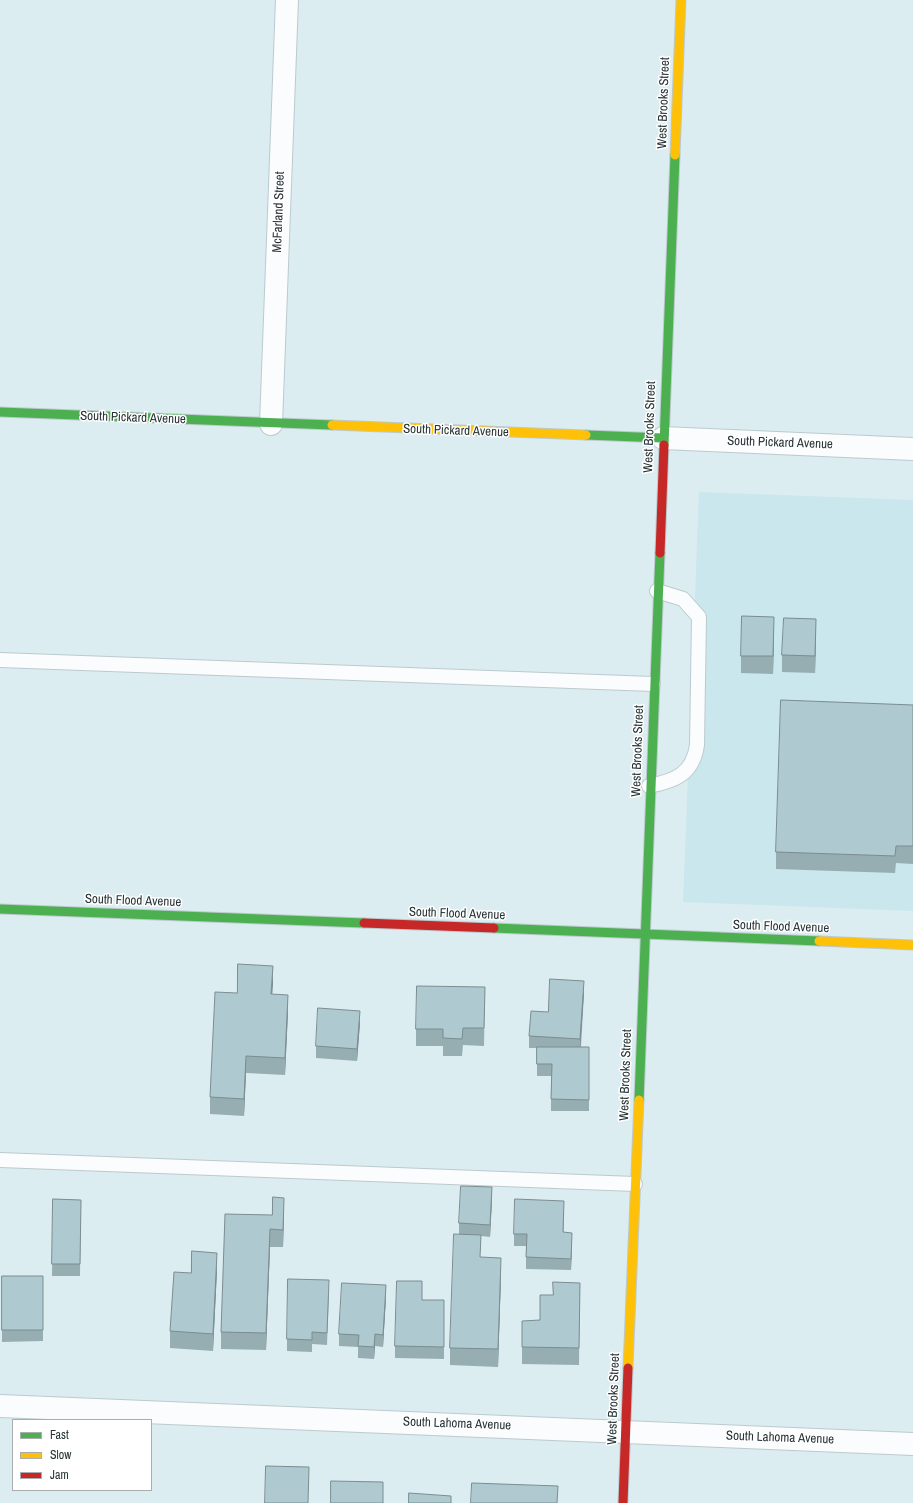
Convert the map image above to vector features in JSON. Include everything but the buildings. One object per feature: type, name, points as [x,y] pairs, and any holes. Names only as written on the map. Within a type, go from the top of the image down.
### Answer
[{"type":"street","name":"McFarland Street","points":[[271,424],[287,0]]},
{"type":"street","name":"West Brooks Street","points":[[623,1503],[681,0]]},
{"type":"street","name":"South Pickard Avenue","points":[[0,412],[913,449]]},
{"type":"street","name":"South Flood Avenue","points":[[0,909],[913,945]]},
{"type":"street","name":"South Lahoma Avenue","points":[[0,1406],[913,1444]]},
{"type":"lane","points":[[650,786],[667,782],[684,772],[695,760],[697,745],[700,617],[683,599],[657,591]]},
{"type":"lane","points":[[0,660],[654,684]]},
{"type":"lane","points":[[0,1160],[635,1184]]},
{"type":"shaded area","points":[[699,492],[913,500],[913,911],[683,902]]},
{"type":"traffic: fast","points":[[664,445],[675,155]]},
{"type":"traffic: fast","points":[[0,412],[332,425]]},
{"type":"traffic: fast","points":[[586,435],[663,438]]},
{"type":"traffic: fast","points":[[639,1100],[660,553]]},
{"type":"traffic: fast","points":[[0,909],[364,923]]},
{"type":"traffic: fast","points":[[494,928],[819,941]]},
{"type":"traffic: slow","points":[[675,155],[681,0]]},
{"type":"traffic: slow","points":[[332,425],[586,435]]},
{"type":"traffic: slow","points":[[819,941],[913,945]]},
{"type":"traffic: slow","points":[[628,1368],[639,1100]]},
{"type":"traffic: jam","points":[[660,553],[664,445]]},
{"type":"traffic: jam","points":[[364,923],[494,928]]},
{"type":"traffic: jam","points":[[623,1503],[628,1368]]}]
